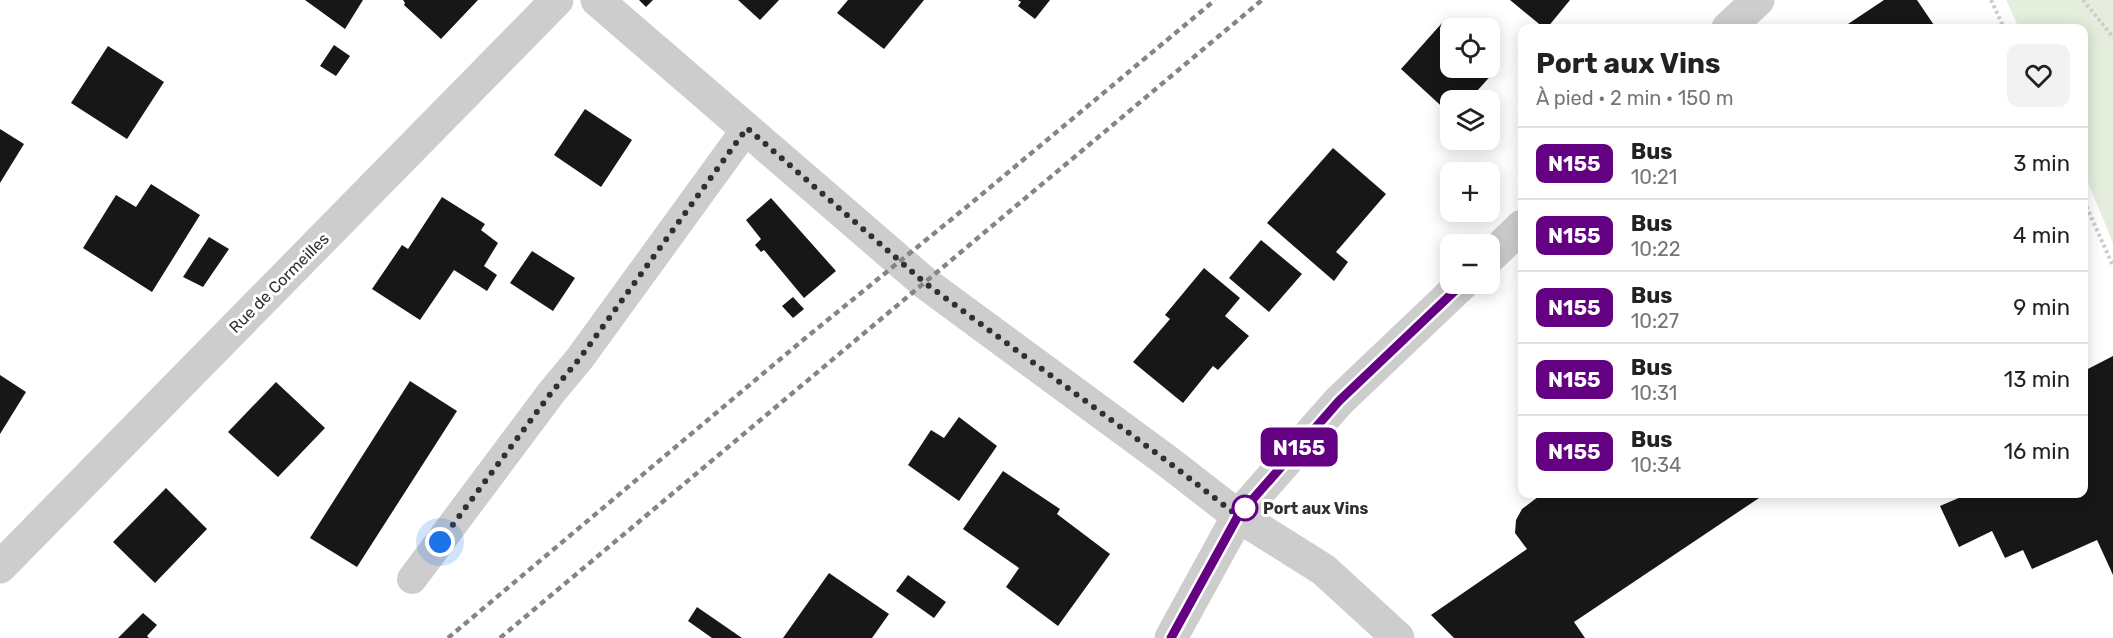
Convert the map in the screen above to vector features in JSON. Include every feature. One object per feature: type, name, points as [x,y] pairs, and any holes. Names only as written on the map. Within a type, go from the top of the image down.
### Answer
[{"type":"street","name":"Rue de Cormeilles","points":[[0,567],[557,0]]},
{"type":"street","points":[[597,0],[925,283],[1238,516],[1324,570],[1398,638]]},
{"type":"street","points":[[1732,24],[1758,0]]},
{"type":"street","points":[[1500,247],[1518,230]]},
{"type":"street","points":[[1171,638],[1238,516],[1339,401],[1451,294]]},
{"type":"lane","points":[[412,579],[551,393],[580,358],[747,128]]},
{"type":"path","points":[[1991,0],[2002,24]]},
{"type":"path","points":[[2083,0],[2113,37]]},
{"type":"path","points":[[2088,210],[2113,266]]},
{"type":"green space","points":[[2006,0],[2113,0],[2113,243],[2088,183],[2088,24],[2017,24]]},
{"type":"building","points":[[305,0],[363,0],[345,29]]},
{"type":"building","points":[[403,0],[478,0],[441,39],[404,5]]},
{"type":"building","points":[[639,0],[653,0],[646,7]]},
{"type":"building","points":[[738,0],[779,0],[760,20]]},
{"type":"building","points":[[848,0],[924,0],[884,49],[837,13]]},
{"type":"building","points":[[1018,0],[1050,0],[1035,19],[1018,6],[1021,2]]},
{"type":"building","points":[[1510,0],[1570,0],[1550,24],[1539,24]]},
{"type":"building","points":[[1884,0],[1917,0],[1933,24],[1848,24]]},
{"type":"building","points":[[1440,25],[1440,78],[1489,78],[1478,90],[1440,90],[1440,105],[1401,69]]},
{"type":"building","points":[[334,45],[350,56],[336,76],[320,66]]},
{"type":"building","points":[[108,46],[164,82],[127,139],[71,103]]},
{"type":"building","points":[[585,109],[632,140],[601,187],[554,155]]},
{"type":"building","points":[[0,129],[24,144],[0,183]]},
{"type":"building","points":[[1333,148],[1386,194],[1336,252],[1348,262],[1334,281],[1267,223]]},
{"type":"building","points":[[151,184],[200,215],[152,292],[83,248],[116,195],[136,207]]},
{"type":"building","points":[[442,197],[485,224],[481,230],[498,243],[484,266],[497,275],[487,291],[454,270],[420,320],[372,289],[402,245],[408,249]]},
{"type":"building","points":[[771,198],[836,271],[804,298],[764,250],[761,252],[755,245],[761,239],[746,220]]},
{"type":"building","points":[[209,237],[229,249],[203,287],[183,277]]},
{"type":"building","points":[[1261,240],[1302,274],[1269,312],[1229,278]]},
{"type":"building","points":[[532,251],[575,278],[553,311],[510,283]]},
{"type":"building","points":[[1204,268],[1240,298],[1225,316],[1249,336],[1218,370],[1213,366],[1183,403],[1133,362],[1170,319],[1165,315]]},
{"type":"building","points":[[793,297],[804,309],[793,318],[782,306]]},
{"type":"building","points":[[2113,356],[2113,575],[2097,540],[2032,569],[2023,550],[2005,558],[1992,531],[1959,547],[1940,506],[1959,498],[2088,498],[2088,369]]},
{"type":"building","points":[[0,375],[26,392],[0,434]]},
{"type":"building","points":[[410,381],[457,411],[357,567],[310,538]]},
{"type":"building","points":[[276,382],[325,428],[278,477],[228,432]]},
{"type":"building","points":[[959,417],[997,446],[959,501],[908,465],[931,430],[944,438]]},
{"type":"building","points":[[1003,471],[1060,509],[1057,514],[1110,554],[1058,626],[1006,587],[1019,568],[963,529]]},
{"type":"building","points":[[166,488],[207,529],[155,583],[113,542]]},
{"type":"building","points":[[1537,498],[1759,498],[1574,622],[1585,638],[1454,638],[1431,615],[1527,549],[1515,533],[1516,520],[1522,509]]},
{"type":"building","points":[[829,573],[889,614],[872,638],[783,638]]},
{"type":"building","points":[[908,575],[946,602],[934,618],[896,591]]},
{"type":"building","points":[[697,607],[742,638],[712,638],[688,621]]},
{"type":"building","points":[[143,613],[157,625],[147,636],[149,638],[118,638]]},
{"type":"railway","points":[[448,638],[803,340],[1215,0]]},
{"type":"railway","points":[[500,638],[1262,0]]},
{"type":"bus line","name":"N155","points":[[1171,638],[1238,516],[1339,401],[1451,294]]},
{"type":"place","name":"Port aux Vins","points":[[1245,508]]},
{"type":"route","points":[[440,542],[551,393],[580,358],[747,128],[925,283],[1238,516],[1245,508]]}]
